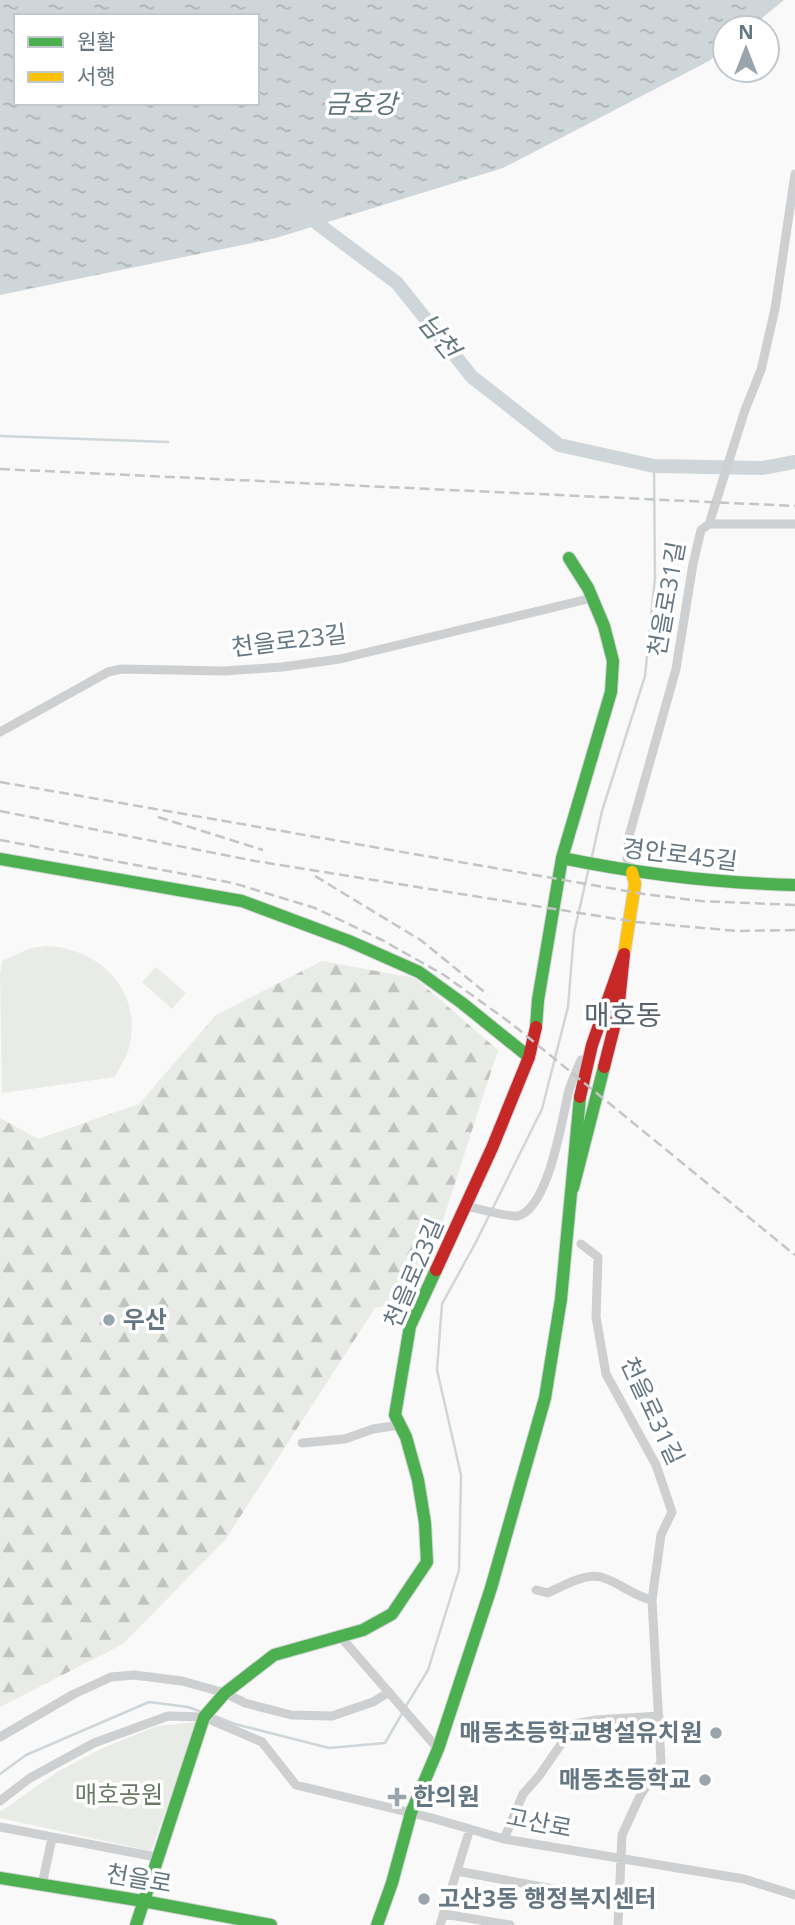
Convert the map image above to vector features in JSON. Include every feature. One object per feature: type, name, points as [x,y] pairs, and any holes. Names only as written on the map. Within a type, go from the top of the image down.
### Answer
[{"type":"street","name":"천을로31길","points":[[624,954],[635,884],[626,871],[629,836],[656,748],[676,669],[692,564],[701,530],[709,524],[761,370],[775,309],[795,174]]},
{"type":"street","points":[[709,524],[795,524]]},
{"type":"street","name":"천을로23길","points":[[204,1717],[222,1696],[274,1655],[363,1630],[385,1620],[392,1614],[427,1562],[425,1523],[418,1480],[395,1415],[410,1325],[470,1207],[529,1057],[535,1038],[538,1000],[567,859],[611,692],[612,661],[604,626],[592,598],[569,558]]},
{"type":"street","name":"천을로23길","points":[[0,732],[108,672],[121,668],[225,671],[340,659],[592,598]]},
{"type":"street","points":[[0,859],[242,901],[349,941],[419,972],[529,1057]]},
{"type":"street","name":"경안로45길","points":[[567,859],[626,871],[726,883],[795,885]]},
{"type":"street","points":[[573,1188],[618,1012],[624,954]]},
{"type":"street","points":[[377,1925],[392,1883],[411,1813],[438,1749],[491,1588],[545,1398],[561,1298],[573,1188],[576,1124],[586,1068],[624,954]]},
{"type":"street","points":[[470,1207],[516,1216],[531,1209],[551,1166],[569,1090],[581,1060]]},
{"type":"street","name":"천을로31길","points":[[581,1244],[598,1257],[597,1317],[606,1374],[656,1465],[672,1512],[661,1535],[652,1600],[661,1762],[639,1798],[622,1835],[618,1925]]},
{"type":"street","points":[[302,1443],[345,1439],[373,1429],[400,1425]]},
{"type":"street","points":[[536,1590],[548,1593],[564,1584],[600,1577],[638,1597],[652,1600]]},
{"type":"street","points":[[339,1635],[438,1749]]},
{"type":"street","points":[[0,1737],[74,1694],[111,1677],[134,1675],[182,1681],[265,1710],[292,1715],[332,1716],[373,1702],[389,1692]]},
{"type":"street","points":[[0,1801],[30,1778],[94,1743],[168,1716],[204,1717],[135,1925]]},
{"type":"street","points":[[504,1839],[523,1794],[539,1776],[575,1724],[659,1716]]},
{"type":"street","name":"고산로","points":[[204,1717],[262,1742],[296,1785],[504,1839],[744,1879],[795,1895]]},
{"type":"street","points":[[0,1827],[156,1857]]},
{"type":"street","points":[[440,1925],[470,1829]]},
{"type":"street","points":[[42,1885],[52,1838]]},
{"type":"street","points":[[457,1871],[618,1901]]},
{"type":"street","name":"천을로","points":[[0,1878],[143,1900],[271,1925]]},
{"type":"street","points":[[444,1914],[510,1925]]},
{"type":"green space","points":[[47,946],[85,955],[113,977],[130,1008],[132,1027],[129,1048],[115,1077],[2,1093],[2,961],[31,948]]},
{"type":"green space","points":[[322,961],[415,978],[498,1050],[435,1245],[408,1302],[375,1308],[225,1540],[123,1644],[0,1707],[0,1118],[38,1139],[139,1104],[216,1015]]},
{"type":"green space","points":[[156,967],[186,993],[172,1009],[142,982]]},
{"type":"green space","name":"매호공원","points":[[197,1722],[151,1851],[0,1818],[0,1812],[57,1772],[105,1747],[157,1726]]},
{"type":"water","name":"금호강","points":[[0,0],[784,0],[767,14],[711,14],[709,61],[503,168],[276,238],[0,295]]},
{"type":"waterway","name":"남천","points":[[306,215],[397,283],[472,377],[559,445],[654,466],[762,468],[795,462]]},
{"type":"waterway","points":[[0,436],[168,442]]},
{"type":"waterway","points":[[591,861],[602,811],[645,676],[655,578],[654,466]]},
{"type":"waterway","points":[[406,1706],[428,1670],[459,1570],[461,1475],[437,1370],[442,1304],[542,1109],[568,1007],[574,933],[589,867]]},
{"type":"waterway","points":[[0,1774],[26,1755],[149,1702],[188,1707],[202,1712]]},
{"type":"waterway","points":[[212,1715],[235,1724],[329,1748],[385,1743],[403,1712]]},
{"type":"railway","points":[[0,469],[795,506]]},
{"type":"railway","points":[[0,782],[644,894],[701,901],[795,905]]},
{"type":"railway","points":[[0,811],[255,861],[636,922],[737,931],[795,930]]},
{"type":"railway","points":[[158,817],[263,850]]},
{"type":"railway","points":[[0,840],[233,883],[315,908],[382,940],[444,975],[512,1024],[795,1255]]},
{"type":"railway","points":[[315,876],[422,941],[488,995]]},
{"type":"traffic: fast","points":[[536,1027],[538,1000],[562,858],[611,692],[613,661],[604,626],[588,588],[569,558]]},
{"type":"traffic: fast","points":[[562,858],[678,877],[795,885]]},
{"type":"traffic: fast","points":[[0,859],[242,901],[349,941],[419,972],[529,1057]]},
{"type":"traffic: fast","points":[[573,1188],[604,1067]]},
{"type":"traffic: fast","points":[[377,1925],[392,1883],[411,1813],[438,1749],[491,1588],[545,1398],[561,1299],[580,1097]]},
{"type":"traffic: fast","points":[[136,1925],[204,1717],[225,1693],[274,1655],[363,1630],[392,1614],[427,1562],[425,1523],[418,1480],[406,1437],[395,1415],[410,1326],[436,1270]]},
{"type":"traffic: fast","points":[[0,1878],[271,1925]]},
{"type":"traffic: slow","points":[[624,954],[635,884],[632,872]]},
{"type":"traffic: jam","points":[[580,1097],[592,1045],[624,954],[618,1012],[604,1067]]},
{"type":"traffic: jam","points":[[436,1270],[492,1148],[529,1057],[536,1027]]},
{"type":"place","name":"우산","points":[[109,1320]]},
{"type":"place","name":"매동초등학교병설유치원","points":[[716,1733]]},
{"type":"place","name":"매동초등학교","points":[[705,1780]]},
{"type":"place","name":"한의원","points":[[397,1797]]},
{"type":"place","name":"고산3동 행정복지센터","points":[[424,1899]]},
{"type":"district","name":"매호동","points":[[623,1015]]}]
